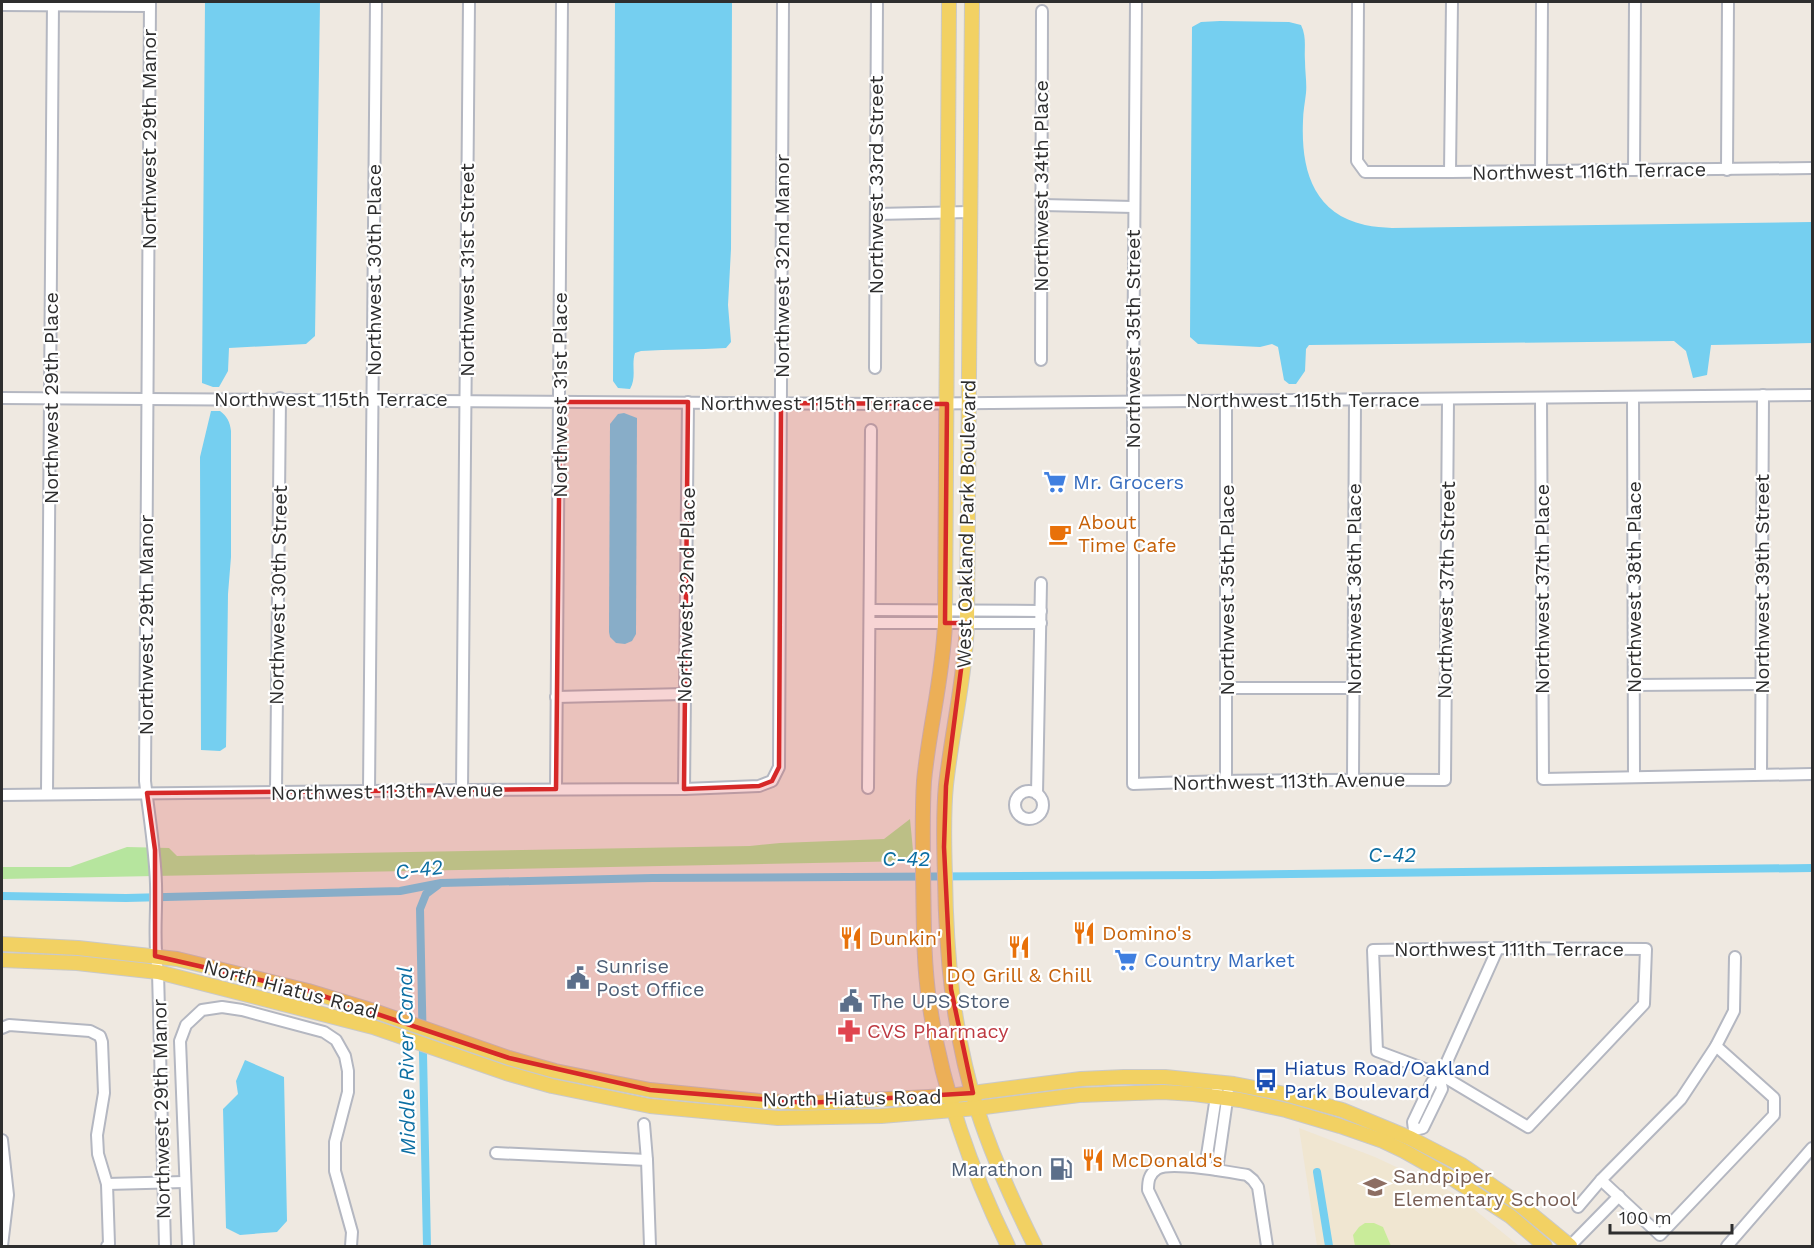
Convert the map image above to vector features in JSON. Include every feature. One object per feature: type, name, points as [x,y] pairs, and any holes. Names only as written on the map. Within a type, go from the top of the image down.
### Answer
[{"type":"main road","name":"West Oakland Park Boulevard","points":[[950,2],[945,616],[942,671],[925,778],[924,947],[929,1000],[949,1096],[978,1182],[1008,1246]]},
{"type":"main road","name":"West Oakland Park Boulevard","points":[[972,2],[968,617],[964,666],[946,786],[945,908],[951,989],[960,1041],[973,1094],[1002,1175],[1035,1246]]},
{"type":"main road","name":"North Hiatus Road","points":[[2,944],[78,948],[177,959],[308,991],[404,1021],[509,1058],[555,1071],[650,1090],[760,1101],[808,1103],[973,1094],[1091,1078],[1165,1077],[1224,1082],[1285,1094],[1342,1110],[1412,1134],[1519,1204],[1570,1246]]},
{"type":"main road","name":"North Hiatus Road","points":[[2,960],[77,963],[158,972],[373,1027],[506,1073],[552,1086],[661,1108],[778,1118],[881,1116],[1079,1095],[1163,1092],[1221,1097],[1286,1110],[1383,1141],[1450,1177],[1510,1216],[1545,1246]]},
{"type":"street","name":"Northwest 30th Place","points":[[369,791],[376,2]]},
{"type":"street","name":"Northwest 31st Street","points":[[462,790],[469,2]]},
{"type":"street","name":"Northwest 31st Place","points":[[556,789],[562,2]]},
{"type":"street","name":"Northwest 32nd Manor","points":[[772,781],[778,767],[783,2]]},
{"type":"street","name":"Northwest 33rd Street","points":[[875,368],[877,2]]},
{"type":"street","name":"Northwest 35th Street","points":[[1133,784],[1136,2]]},
{"type":"street","name":"Northwest 116th Terrace","points":[[1358,2],[1357,161],[1365,171],[1812,168]]},
{"type":"street","points":[[1450,172],[1452,2]]},
{"type":"street","points":[[1541,171],[1542,2]]},
{"type":"street","points":[[1634,170],[1635,2]]},
{"type":"street","points":[[1727,170],[1728,2]]},
{"type":"street","name":"Northwest 29th Place","points":[[47,794],[53,4]]},
{"type":"street","points":[[2,5],[150,4]]},
{"type":"street","name":"Northwest 29th Manor","points":[[150,4],[145,781],[152,825],[156,880],[155,956],[158,972],[165,1246]]},
{"type":"street","name":"Northwest 34th Place","points":[[1041,360],[1042,11]]},
{"type":"street","points":[[1042,205],[1134,207]]},
{"type":"street","points":[[876,213],[970,212]]},
{"type":"street","name":"Northwest 115th Terrace","points":[[2,398],[947,404],[1812,394]]},
{"type":"street","name":"Northwest 39th Street","points":[[1761,774],[1763,395]]},
{"type":"street","name":"Northwest 38th Place","points":[[1633,397],[1634,777]]},
{"type":"street","name":"Northwest 30th Street","points":[[276,792],[280,398]]},
{"type":"street","name":"Northwest 37th Place","points":[[1541,398],[1543,779],[1634,777]]},
{"type":"street","name":"Northwest 37th Street","points":[[1444,780],[1448,399]]},
{"type":"street","name":"Northwest 35th Place","points":[[1226,400],[1226,780]]},
{"type":"street","name":"Northwest 36th Place","points":[[1353,779],[1355,400]]},
{"type":"street","name":"Northwest 32nd Place","points":[[684,789],[688,402]]},
{"type":"street","points":[[868,788],[872,430]]},
{"type":"street","points":[[1037,794],[1041,583]]},
{"type":"street","points":[[870,610],[1041,623]]},
{"type":"street","points":[[968,617],[1041,611]]},
{"type":"street","points":[[870,623],[945,616]]},
{"type":"street","points":[[1634,685],[1761,684]]},
{"type":"street","points":[[1227,688],[1353,688]]},
{"type":"street","points":[[556,697],[685,694]]},
{"type":"street","points":[[1634,777],[1812,774]]},
{"type":"street","name":"Northwest 113th Avenue","points":[[1133,784],[1226,780],[1444,780]]},
{"type":"street","name":"Northwest 113th Avenue","points":[[2,795],[684,789],[759,786],[772,781]]},
{"type":"street","points":[[1404,1151],[1412,1134],[1423,1128],[1442,1089],[1441,1077],[1498,948]]},
{"type":"street","name":"Northwest 111th Terrace","points":[[1498,948],[1646,949],[1644,1004],[1528,1127],[1441,1077],[1377,1051],[1373,950],[1498,948]]},
{"type":"street","points":[[1578,1208],[1601,1180],[1681,1099],[1716,1046],[1734,1011],[1735,957]]},
{"type":"street","name":"Northwest 29th Manor","points":[[188,1246],[180,1041],[186,1025],[202,1010],[222,1007],[242,1010],[324,1032],[336,1040],[345,1056],[348,1092],[335,1142],[335,1171],[352,1232],[351,1246]]},
{"type":"street","points":[[2,1028],[9,1025],[90,1031],[100,1036],[104,1093],[97,1135],[98,1154],[107,1184],[109,1244],[107,1246]]},
{"type":"street","points":[[1601,1180],[1660,1235],[1774,1116],[1774,1098],[1716,1046]]},
{"type":"street","points":[[1205,1168],[1224,1082]]},
{"type":"street","points":[[1217,1170],[1221,1097]]},
{"type":"street","points":[[644,1124],[650,1246]]},
{"type":"street","points":[[2,1140],[8,1196],[2,1246]]},
{"type":"street","points":[[1727,1246],[1812,1148]]},
{"type":"street","points":[[496,1153],[647,1160]]},
{"type":"street","points":[[1176,1246],[1148,1190],[1148,1181],[1155,1170],[1163,1167],[1205,1168],[1247,1175],[1255,1182],[1259,1193],[1267,1246]]},
{"type":"street","points":[[107,1184],[184,1182]]},
{"type":"street","points":[[1570,1246],[1619,1196]]},
{"type":"highlighted area","points":[[560,402],[688,402],[684,789],[759,786],[772,781],[779,767],[781,403],[947,404],[945,623],[967,623],[946,786],[944,847],[951,989],[973,1093],[808,1103],[650,1090],[509,1058],[308,991],[155,956],[155,850],[147,793],[556,789]]},
{"type":"shaded area","name":"Sandpiper Elementary School","points":[[1299,1128],[1375,1157],[1407,1172],[1426,1177],[1459,1197],[1519,1246],[1317,1246]]},
{"type":"green space","points":[[910,819],[914,861],[2,879],[2,867],[70,867],[127,847],[169,848],[177,856],[750,846],[884,839]]},
{"type":"green space","points":[[1365,1223],[1374,1223],[1383,1227],[1391,1246],[1355,1246],[1353,1235]]},
{"type":"water","points":[[205,2],[320,2],[315,336],[306,344],[229,348],[228,371],[219,387],[202,383]]},
{"type":"water","points":[[615,2],[732,2],[731,249],[728,305],[731,342],[726,348],[652,350],[635,353],[630,389],[618,388],[613,381]]},
{"type":"water","points":[[1201,22],[1289,22],[1301,25],[1305,38],[1304,155],[1313,186],[1333,210],[1347,219],[1365,225],[1392,228],[1812,222],[1812,343],[1711,345],[1707,375],[1693,378],[1686,351],[1674,341],[1309,345],[1306,349],[1305,371],[1296,384],[1289,384],[1284,380],[1278,347],[1272,344],[1260,347],[1198,344],[1190,337],[1192,27]]},
{"type":"water","points":[[211,411],[220,411],[225,415],[231,431],[231,557],[228,594],[226,747],[220,751],[201,750],[200,457]]},
{"type":"water","points":[[624,413],[637,418],[636,634],[632,641],[625,644],[616,643],[610,637],[609,632],[610,424],[618,414]]},
{"type":"water","points":[[245,1060],[284,1077],[287,1221],[277,1232],[240,1235],[226,1228],[223,1109],[238,1094],[236,1081]]},
{"type":"waterway","name":"C-42","points":[[2,896],[126,898],[400,891],[441,883],[652,878],[1209,875],[1812,868]]},
{"type":"waterway","name":"Middle River Canal","points":[[427,1246],[420,909],[426,894],[438,885]]},
{"type":"waterway","points":[[1317,1172],[1329,1246]]},
{"type":"place","name":"Mr. Grocers","points":[[1055,482]]},
{"type":"place","name":"About Time Cafe","points":[[1060,534]]},
{"type":"place","name":"Domino's","points":[[1084,933]]},
{"type":"place","name":"Dunkin'","points":[[851,938]]},
{"type":"place","name":"DQ Grill & Chill","points":[[1019,947]]},
{"type":"place","name":"Country Market","points":[[1126,960]]},
{"type":"place","name":"Sunrise Post Office","points":[[578,978]]},
{"type":"place","name":"The UPS Store","points":[[851,1001]]},
{"type":"place","name":"CVS Pharmacy","points":[[849,1031]]},
{"type":"place","name":"Hiatus Road/Oakland Park Boulevard","points":[[1266,1080]]},
{"type":"place","name":"McDonald's","points":[[1093,1160]]},
{"type":"place","name":"Marathon","points":[[1061,1169]]},
{"type":"place","name":"Sandpiper Elementary School","points":[[1375,1187]]}]
